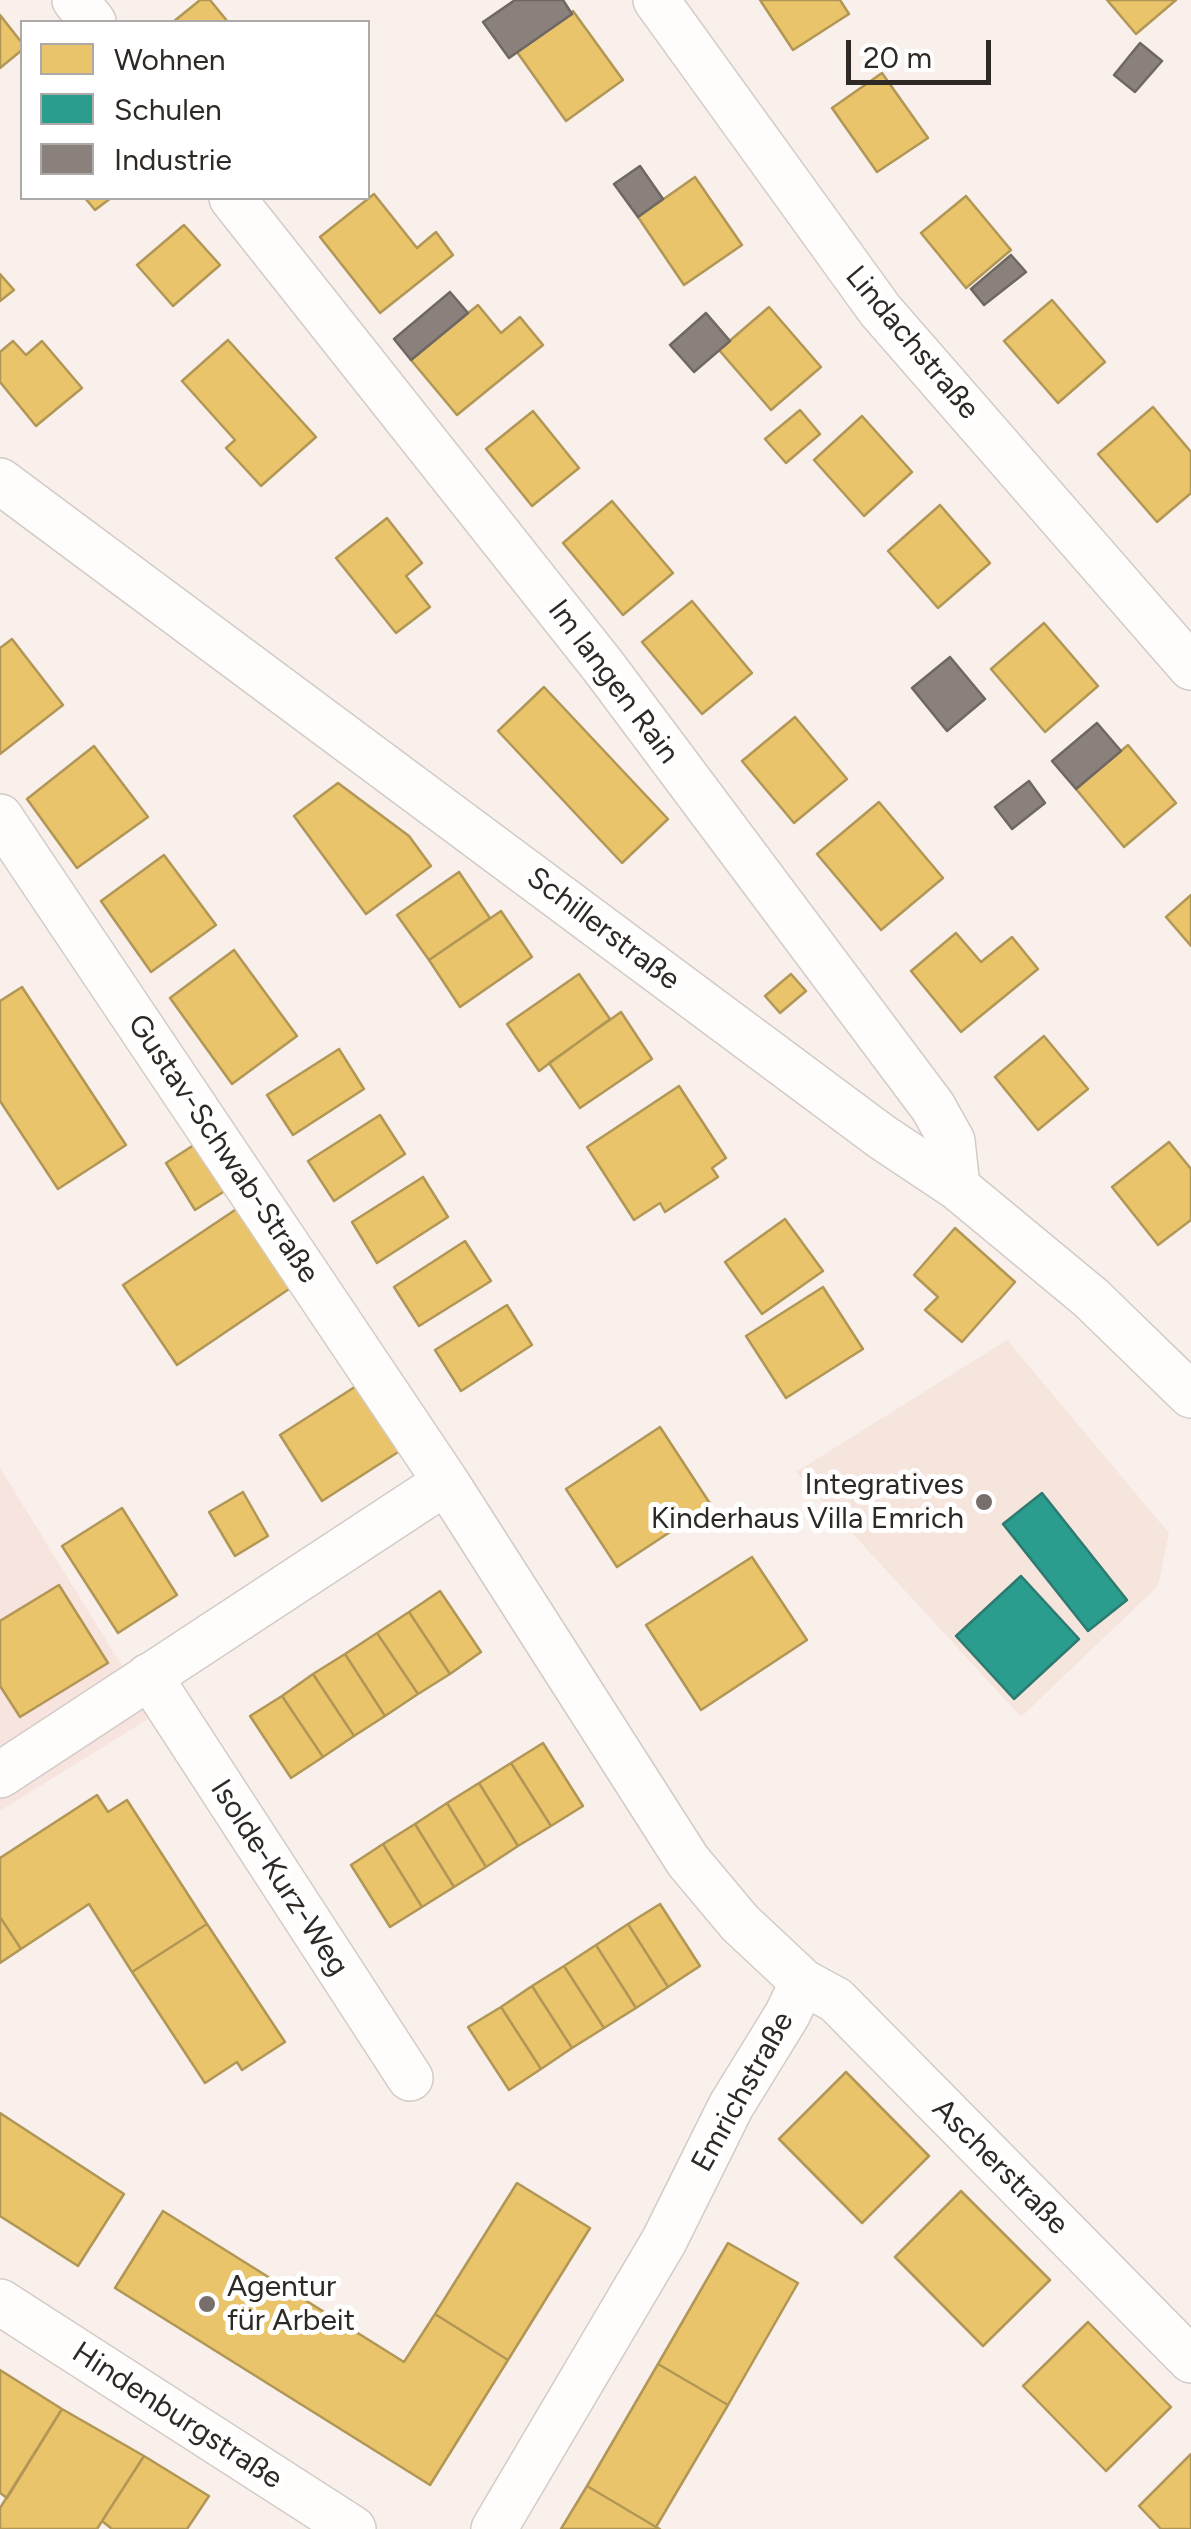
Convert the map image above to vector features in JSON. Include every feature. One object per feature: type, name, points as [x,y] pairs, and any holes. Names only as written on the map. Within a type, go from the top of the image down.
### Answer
[{"type":"street","points":[[75,0],[91,20]]},
{"type":"street","name":"Lindachstraße","points":[[656,0],[880,310],[1191,667]]},
{"type":"street","name":"Im langen Rain","points":[[234,200],[603,666],[932,1107],[952,1140],[958,1187]]},
{"type":"street","name":"Schillerstraße","points":[[0,480],[866,1125],[958,1187],[1091,1298],[1191,1395]]},
{"type":"street","name":"Gustav-Schwab-Straße","points":[[0,817],[446,1482]]},
{"type":"street","points":[[0,1775],[446,1482]]},
{"type":"street","name":"Emrichstraße","points":[[446,1482],[688,1861],[740,1923],[804,1982],[731,2106],[664,2241],[494,2529]]},
{"type":"street","name":"Isolde-Kurz-Weg","points":[[148,1676],[410,2078]]},
{"type":"street","name":"Ascherstraße","points":[[804,1982],[836,2000],[1191,2360]]},
{"type":"street","name":"Hindenburgstraße","points":[[0,2302],[353,2529]]},
{"type":"shaded area","name":"Integratives Kinderhaus Villa Emrich","points":[[1007,1340],[1169,1533],[1158,1586],[1021,1717],[796,1472]]},
{"type":"shaded area","points":[[0,1468],[153,1716],[0,1811]]},
{"type":"building: Wohnen","points":[[200,0],[210,0],[226,20],[175,20]]},
{"type":"building: Wohnen","points":[[760,0],[840,0],[849,14],[793,50]]},
{"type":"building: Wohnen","points":[[1107,0],[1176,0],[1136,34]]},
{"type":"building: Wohnen","points":[[573,11],[623,80],[566,121],[517,52]]},
{"type":"building: Wohnen","points":[[0,15],[20,40],[20,52],[0,68]]},
{"type":"building: Wohnen","points":[[882,73],[928,138],[877,172],[832,108]]},
{"type":"building: Wohnen","points":[[695,177],[742,245],[684,285],[638,217]]},
{"type":"building: Wohnen","points":[[374,194],[417,248],[436,232],[453,255],[380,313],[320,237]]},
{"type":"building: Wohnen","points":[[966,196],[1011,250],[966,288],[921,233]]},
{"type":"building: Wohnen","points":[[87,200],[108,200],[95,210]]},
{"type":"building: Wohnen","points":[[184,225],[220,265],[173,306],[137,265]]},
{"type":"building: Wohnen","points":[[0,274],[14,290],[0,301]]},
{"type":"building: Wohnen","points":[[1052,300],[1105,362],[1058,403],[1004,341]]},
{"type":"building: Wohnen","points":[[478,305],[501,333],[520,317],[543,345],[457,415],[411,360]]},
{"type":"building: Wohnen","points":[[769,307],[821,367],[771,410],[719,350]]},
{"type":"building: Wohnen","points":[[228,340],[316,437],[261,486],[226,448],[235,440],[182,381]]},
{"type":"building: Wohnen","points":[[13,341],[26,355],[42,341],[82,388],[36,426],[0,382],[0,352]]},
{"type":"building: Wohnen","points":[[1153,407],[1191,452],[1191,493],[1157,522],[1098,454]]},
{"type":"building: Wohnen","points":[[800,410],[820,434],[786,463],[765,439]]},
{"type":"building: Wohnen","points":[[533,411],[579,468],[532,506],[486,449]]},
{"type":"building: Wohnen","points":[[862,416],[912,472],[864,516],[814,460]]},
{"type":"building: Wohnen","points":[[612,501],[673,573],[623,615],[563,543]]},
{"type":"building: Wohnen","points":[[940,505],[990,563],[938,608],[888,551]]},
{"type":"building: Wohnen","points":[[387,518],[422,563],[406,576],[430,607],[396,633],[336,558]]},
{"type":"building: Wohnen","points":[[692,601],[752,673],[702,714],[642,642]]},
{"type":"building: Wohnen","points":[[1044,623],[1098,686],[1045,732],[991,669]]},
{"type":"building: Wohnen","points":[[12,639],[63,705],[0,754],[0,648]]},
{"type":"building: Wohnen","points":[[544,687],[668,819],[622,863],[498,731]]},
{"type":"building: Wohnen","points":[[795,717],[847,779],[794,823],[742,761]]},
{"type":"building: Wohnen","points":[[1128,745],[1176,803],[1124,847],[1076,789]]},
{"type":"building: Wohnen","points":[[94,746],[148,817],[77,868],[27,799]]},
{"type":"building: Wohnen","points":[[338,783],[409,836],[431,866],[366,914],[294,816]]},
{"type":"building: Wohnen","points":[[879,802],[943,878],[881,930],[817,854]]},
{"type":"building: Wohnen","points":[[164,855],[216,925],[151,972],[101,901]]},
{"type":"building: Wohnen","points":[[459,872],[490,918],[429,960],[397,915]]},
{"type":"building: Wohnen","points":[[1191,895],[1191,946],[1166,917]]},
{"type":"building: Wohnen","points":[[501,911],[532,957],[460,1007],[429,960]]},
{"type":"building: Wohnen","points":[[956,933],[981,962],[1012,937],[1038,969],[961,1032],[911,971]]},
{"type":"building: Wohnen","points":[[234,950],[297,1036],[232,1084],[170,998]]},
{"type":"building: Wohnen","points":[[579,974],[610,1019],[539,1071],[507,1024]]},
{"type":"building: Wohnen","points":[[791,974],[806,991],[780,1013],[765,996]]},
{"type":"building: Wohnen","points":[[22,987],[126,1145],[58,1189],[0,1101],[0,1001]]},
{"type":"building: Wohnen","points":[[621,1012],[652,1059],[580,1108],[549,1063]]},
{"type":"building: Wohnen","points":[[1044,1036],[1088,1089],[1038,1130],[995,1077]]},
{"type":"building: Wohnen","points":[[339,1049],[364,1089],[293,1135],[267,1095]]},
{"type":"building: Wohnen","points":[[679,1086],[726,1158],[712,1168],[718,1177],[665,1212],[660,1203],[634,1220],[587,1147]]},
{"type":"building: Wohnen","points":[[380,1115],[405,1154],[334,1201],[308,1161]]},
{"type":"building: Wohnen","points":[[200,1141],[231,1187],[195,1210],[166,1163]]},
{"type":"building: Wohnen","points":[[1169,1142],[1191,1169],[1191,1220],[1158,1245],[1112,1187]]},
{"type":"building: Wohnen","points":[[423,1177],[448,1217],[377,1263],[352,1222]]},
{"type":"building: Wohnen","points":[[238,1208],[292,1287],[177,1365],[123,1285]]},
{"type":"building: Wohnen","points":[[785,1219],[823,1271],[762,1314],[725,1262]]},
{"type":"building: Wohnen","points":[[955,1228],[1015,1282],[962,1342],[925,1310],[938,1297],[914,1275]]},
{"type":"building: Wohnen","points":[[465,1241],[491,1281],[419,1326],[394,1287]]},
{"type":"building: Wohnen","points":[[823,1287],[863,1349],[786,1398],[746,1336]]},
{"type":"building: Wohnen","points":[[507,1305],[532,1345],[461,1391],[435,1350]]},
{"type":"building: Wohnen","points":[[364,1381],[406,1447],[322,1501],[280,1435]]},
{"type":"building: Wohnen","points":[[660,1427],[711,1505],[617,1567],[566,1489]]},
{"type":"building: Wohnen","points":[[243,1492],[268,1536],[235,1556],[209,1512]]},
{"type":"building: Wohnen","points":[[122,1508],[177,1595],[118,1633],[62,1546]]},
{"type":"building: Wohnen","points":[[752,1557],[807,1640],[701,1710],[646,1625]]},
{"type":"building: Wohnen","points":[[59,1585],[108,1663],[20,1717],[0,1686],[0,1621]]},
{"type":"building: Wohnen","points":[[440,1591],[481,1652],[450,1674],[409,1612]]},
{"type":"building: Wohnen","points":[[409,1612],[450,1674],[418,1694],[377,1633]]},
{"type":"building: Wohnen","points":[[377,1633],[418,1694],[385,1716],[345,1654]]},
{"type":"building: Wohnen","points":[[345,1654],[385,1716],[354,1736],[313,1674]]},
{"type":"building: Wohnen","points":[[313,1674],[354,1736],[323,1757],[282,1696]]},
{"type":"building: Wohnen","points":[[282,1696],[323,1757],[291,1778],[250,1716]]},
{"type":"building: Wohnen","points":[[543,1743],[583,1806],[551,1826],[511,1763]]},
{"type":"building: Wohnen","points":[[511,1763],[551,1826],[518,1846],[479,1783]]},
{"type":"building: Wohnen","points":[[479,1783],[518,1846],[486,1867],[447,1803]]},
{"type":"building: Wohnen","points":[[97,1795],[108,1812],[127,1800],[207,1924],[132,1972],[89,1904],[21,1949],[0,1917],[0,1858]]},
{"type":"building: Wohnen","points":[[447,1803],[486,1867],[454,1887],[415,1824]]},
{"type":"building: Wohnen","points":[[415,1824],[454,1887],[422,1907],[383,1844]]},
{"type":"building: Wohnen","points":[[383,1844],[422,1907],[390,1927],[351,1865]]},
{"type":"building: Wohnen","points":[[660,1904],[700,1966],[668,1987],[628,1924]]},
{"type":"building: Wohnen","points":[[0,1917],[21,1949],[0,1963]]},
{"type":"building: Wohnen","points":[[207,1924],[285,2042],[242,2070],[237,2062],[205,2083],[132,1972]]},
{"type":"building: Wohnen","points":[[628,1924],[668,1987],[636,2008],[596,1945]]},
{"type":"building: Wohnen","points":[[596,1945],[636,2008],[604,2028],[564,1966]]},
{"type":"building: Wohnen","points":[[564,1966],[604,2028],[572,2048],[532,1986]]},
{"type":"building: Wohnen","points":[[532,1986],[572,2048],[541,2069],[501,2007]]},
{"type":"building: Wohnen","points":[[501,2007],[541,2069],[509,2090],[468,2027]]},
{"type":"building: Wohnen","points":[[846,2072],[929,2156],[862,2223],[779,2139]]},
{"type":"building: Wohnen","points":[[0,2113],[124,2194],[78,2266],[0,2216]]},
{"type":"building: Wohnen","points":[[517,2183],[590,2228],[508,2360],[435,2314]]},
{"type":"building: Wohnen","points":[[961,2191],[1050,2280],[983,2346],[895,2257]]},
{"type":"building: Wohnen","points":[[163,2211],[404,2362],[435,2314],[508,2360],[430,2485],[115,2288]]},
{"type":"building: Wohnen","points":[[728,2243],[798,2283],[728,2405],[658,2364]]},
{"type":"building: Wohnen","points":[[1088,2322],[1171,2407],[1106,2471],[1023,2386]]},
{"type":"building: Wohnen","points":[[658,2364],[728,2405],[656,2527],[587,2486]]},
{"type":"building: Wohnen","points":[[0,2370],[62,2409],[7,2498],[0,2493]]},
{"type":"building: Wohnen","points":[[62,2409],[144,2456],[97,2529],[0,2529],[0,2508]]},
{"type":"building: Wohnen","points":[[1191,2454],[1191,2529],[1161,2529],[1139,2506]]},
{"type":"building: Wohnen","points":[[144,2456],[209,2496],[187,2529],[112,2529],[102,2521]]},
{"type":"building: Wohnen","points":[[587,2486],[656,2527],[660,2529],[561,2529]]},
{"type":"building: Schulen","points":[[1042,1493],[1127,1600],[1088,1631],[1003,1524]]},
{"type":"building: Schulen","points":[[1021,1576],[1079,1639],[1014,1699],[956,1636]]},
{"type":"building: Industrie","points":[[515,0],[563,0],[572,14],[509,58],[483,22]]},
{"type":"building: Industrie","points":[[1140,43],[1162,61],[1135,92],[1114,75]]},
{"type":"building: Industrie","points":[[640,166],[663,199],[638,217],[614,184]]},
{"type":"building: Industrie","points":[[1011,255],[1026,272],[984,305],[971,289]]},
{"type":"building: Industrie","points":[[450,292],[468,313],[411,360],[394,339]]},
{"type":"building: Industrie","points":[[706,313],[730,341],[694,372],[670,345]]},
{"type":"building: Industrie","points":[[950,657],[985,699],[947,731],[912,688]]},
{"type":"building: Industrie","points":[[1097,723],[1121,751],[1076,789],[1052,761]]},
{"type":"building: Industrie","points":[[1029,781],[1045,803],[1012,829],[995,807]]},
{"type":"place","name":"Integratives Kinderhaus Villa Emrich","points":[[984,1502]]},
{"type":"place","name":"Agentur für Arbeit","points":[[207,2304]]}]
